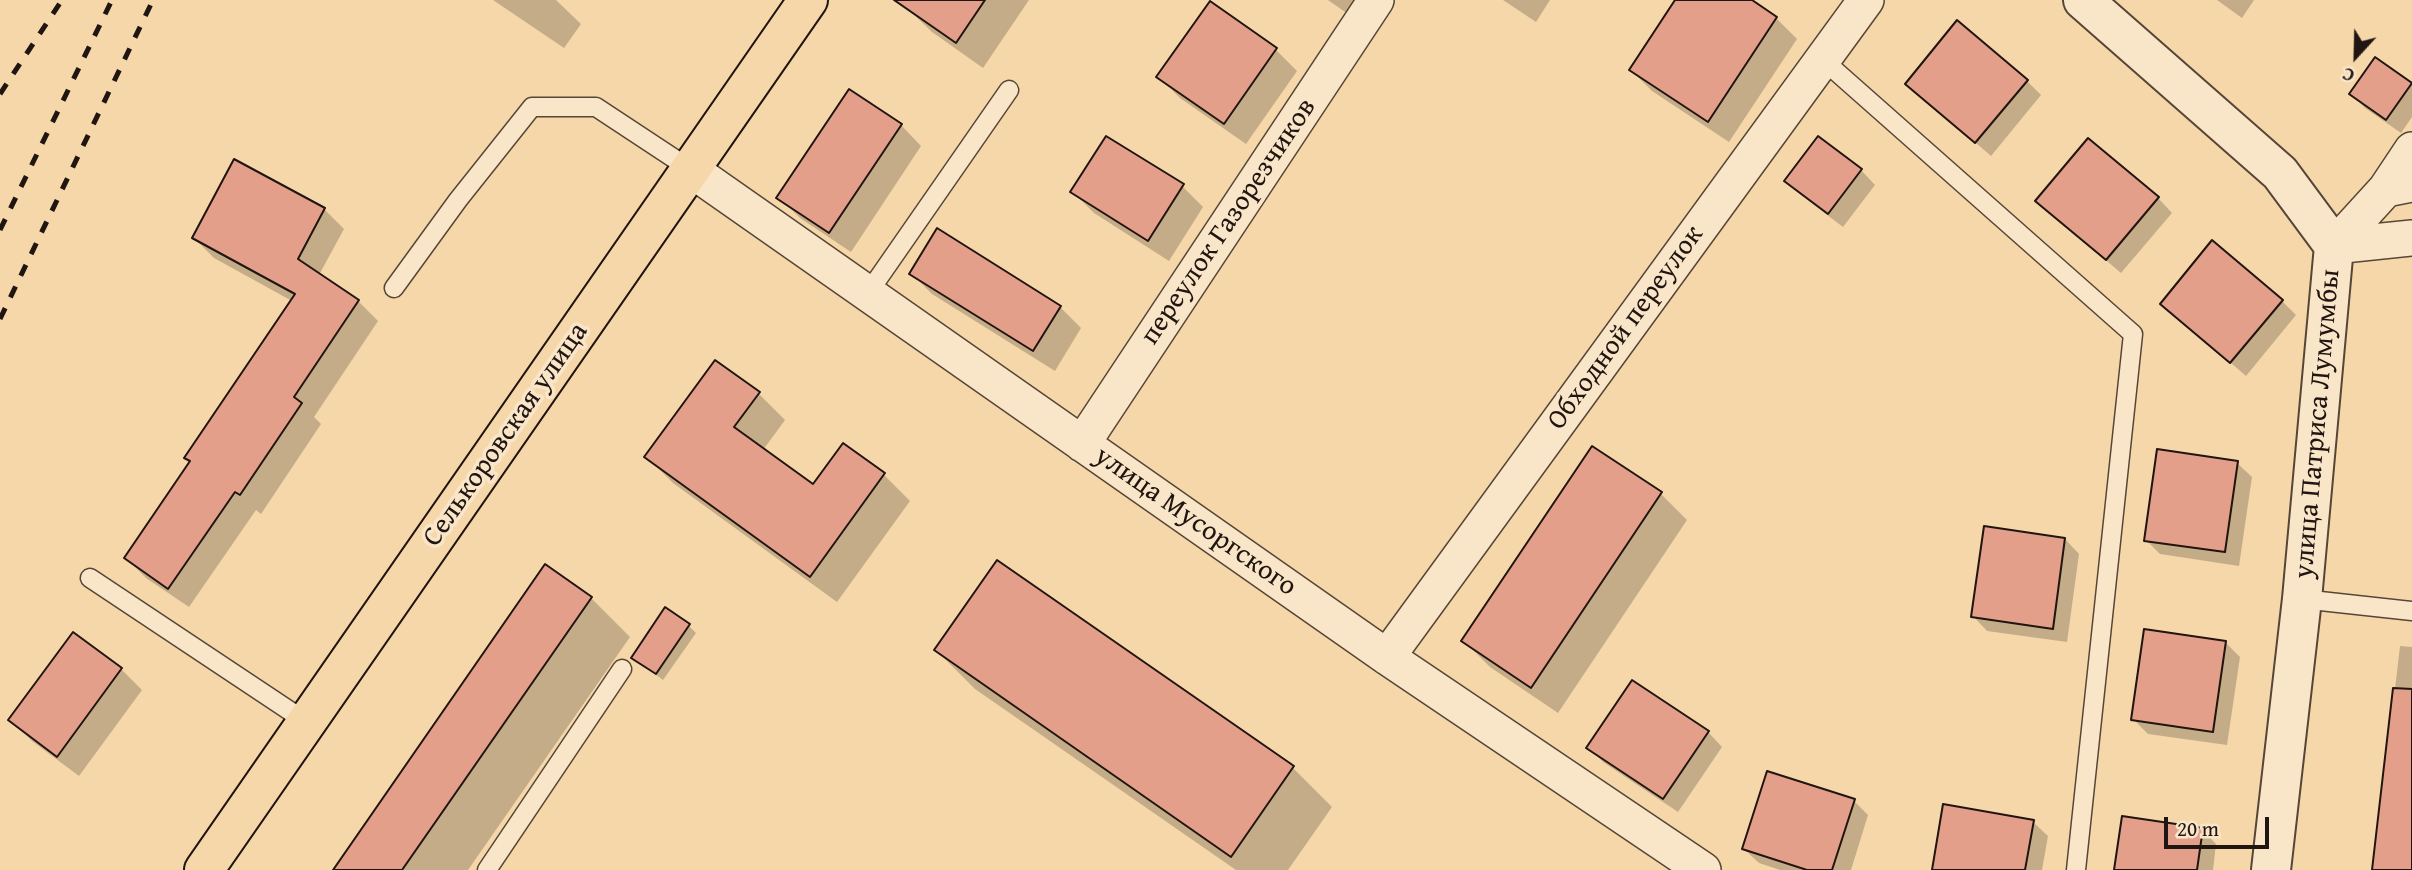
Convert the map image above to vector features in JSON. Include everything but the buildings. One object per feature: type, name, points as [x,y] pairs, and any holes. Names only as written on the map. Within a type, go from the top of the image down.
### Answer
[{"type":"main road","name":"Селькоровская улица","points":[[204,870],[808,0]]},
{"type":"street","name":"переулок Газорезчиков","points":[[1082,444],[1376,0]]},
{"type":"street","name":"Обходной переулок","points":[[1387,657],[1866,0]]},
{"type":"street","name":"улица Патриса Лумумбы","points":[[2083,0],[2280,173],[2334,246],[2302,599],[2271,870]]},
{"type":"street","points":[[2334,246],[2399,187],[2412,150]]},
{"type":"street","name":"улица Мусоргского","points":[[690,169],[1387,657],[1703,870]]},
{"type":"street","points":[[2334,246],[2412,238]]},
{"type":"lane","points":[[1822,59],[2133,334],[2076,870]]},
{"type":"lane","points":[[868,293],[1009,90]]},
{"type":"lane","points":[[394,288],[458,200],[532,107],[596,107],[690,169]]},
{"type":"lane","points":[[90,578],[308,723]]},
{"type":"lane","points":[[2302,599],[2412,611]]},
{"type":"lane","points":[[487,870],[622,669]]},
{"type":"railway","points":[[0,94],[62,0]]},
{"type":"railway","points":[[0,230],[112,0]]},
{"type":"railway","points":[[0,319],[153,0]]}]
